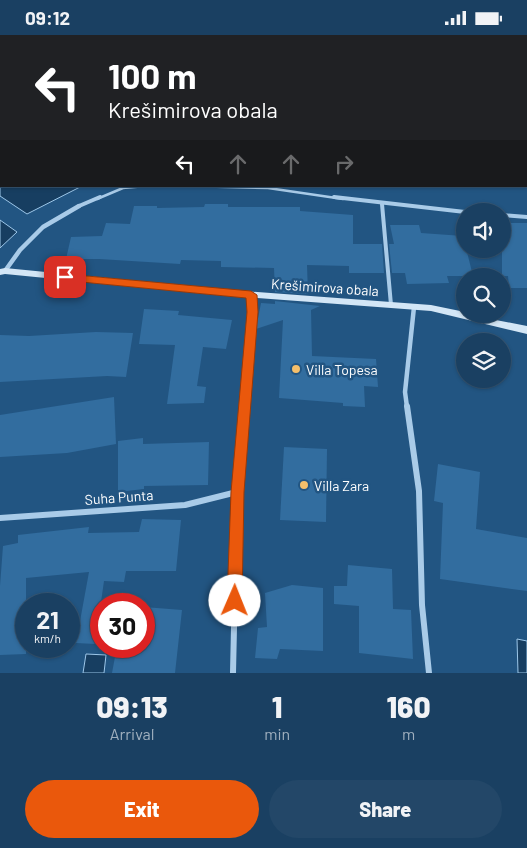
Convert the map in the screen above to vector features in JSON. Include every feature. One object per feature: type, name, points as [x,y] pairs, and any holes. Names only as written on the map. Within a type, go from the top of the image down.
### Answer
[{"type":"street","points":[[2,271],[43,227],[80,206]]},
{"type":"street","name":"Krešimirova obala","points":[[2,271],[251,295],[414,307],[448,311],[527,330]]},
{"type":"street","points":[[233,673],[237,492],[253,312],[251,295]]},
{"type":"street","points":[[414,307],[405,392],[419,491],[422,605],[429,673]]},
{"type":"street","name":"Suha Punta","points":[[0,518],[184,505],[237,492]]},
{"type":"lane","points":[[80,206],[123,188],[134,187]]},
{"type":"lane","points":[[228,187],[268,188],[382,204],[456,211]]},
{"type":"lane","points":[[382,204],[391,305]]},
{"type":"lane","points":[[511,216],[527,217]]},
{"type":"water","points":[[0,187],[80,187],[27,214],[0,196]]},
{"type":"water","points":[[0,220],[17,232],[0,248]]},
{"type":"water","points":[[517,639],[527,641],[527,673],[518,673]]},
{"type":"water","points":[[86,654],[90,654],[90,658],[106,658],[104,673],[83,673]]},
{"type":"building","points":[[205,204],[228,204],[228,207],[300,207],[300,211],[353,215],[353,244],[382,244],[384,273],[349,273],[349,266],[307,265],[308,294],[275,292],[274,268],[221,267],[221,261],[181,260],[180,264],[66,259],[71,237],[102,236],[106,223],[130,224],[134,206],[157,206],[157,208],[204,207]]},
{"type":"building","points":[[511,223],[527,223],[527,288],[511,288],[511,268],[502,268],[502,258],[511,258]]},
{"type":"building","points":[[390,225],[419,225],[421,233],[456,236],[456,258],[468,258],[471,268],[456,268],[456,276],[447,276],[449,283],[407,284],[405,273],[392,273],[389,244],[394,244]]},
{"type":"building","points":[[275,301],[320,306],[311,310],[312,356],[376,359],[378,387],[364,386],[365,407],[343,406],[343,403],[279,398],[283,320],[256,329],[261,303],[275,304]]},
{"type":"building","points":[[144,309],[179,311],[178,315],[232,320],[226,349],[203,347],[197,386],[206,387],[204,403],[167,404],[175,345],[139,344]]},
{"type":"building","points":[[96,332],[133,333],[126,377],[107,376],[0,382],[0,335],[29,336]]},
{"type":"building","points":[[114,397],[116,444],[67,453],[0,457],[0,415]]},
{"type":"building","points":[[143,438],[143,444],[209,442],[208,485],[144,486],[144,489],[118,492],[118,441]]},
{"type":"building","name":"Villa Zara","points":[[284,447],[327,449],[326,522],[280,520]]},
{"type":"building","points":[[438,464],[480,472],[476,529],[527,538],[527,591],[440,579],[443,503],[434,501]]},
{"type":"building","points":[[142,519],[181,520],[176,571],[126,571],[124,582],[104,581],[102,593],[90,593],[90,644],[80,643],[80,621],[89,572],[26,578],[26,593],[15,593],[15,654],[0,655],[0,586],[3,546],[18,543],[18,535],[89,527],[88,533],[139,532]]},
{"type":"building","points":[[348,565],[392,569],[393,609],[411,610],[413,659],[359,653],[359,606],[334,604],[334,586],[347,586]]},
{"type":"building","points":[[292,585],[323,588],[323,651],[280,649],[277,659],[255,658],[258,628],[267,627],[265,593]]},
{"type":"building","points":[[155,608],[182,610],[175,673],[112,673],[115,658],[155,658]]},
{"type":"place","name":"Villa Topesa","points":[[296,369]]},
{"type":"place","name":"Villa Zara","points":[[304,485]]},
{"type":"route","points":[[65,277],[251,295],[253,312],[237,492],[235,601]]}]
